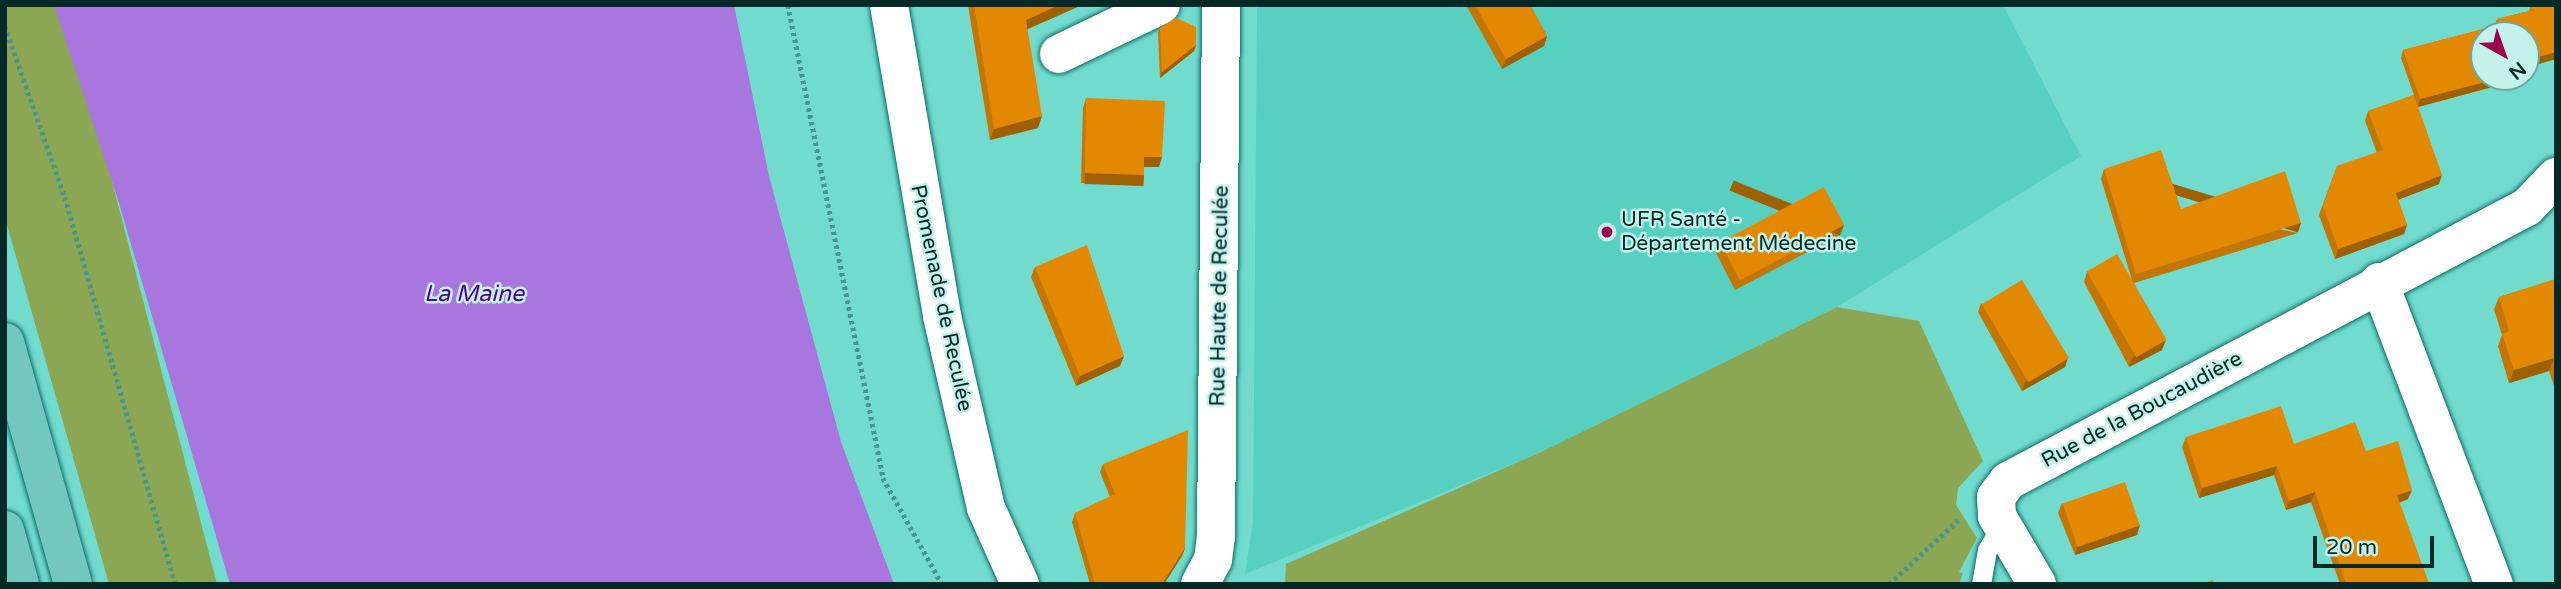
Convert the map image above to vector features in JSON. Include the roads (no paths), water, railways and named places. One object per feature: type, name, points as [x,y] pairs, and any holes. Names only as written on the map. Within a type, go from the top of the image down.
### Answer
[{"type":"highway","points":[[5,342],[73,584]]},
{"type":"highway","points":[[5,530],[20,584]]},
{"type":"street","name":"Promenade de Reculée","points":[[889,5],[942,316],[986,508],[1020,584]]},
{"type":"street","points":[[1059,54],[1161,5]]},
{"type":"street","name":"Rue Haute de Reculée","points":[[1200,584],[1213,560],[1216,537],[1221,5]]},
{"type":"street","name":"Rue de la Boucaudière","points":[[2037,584],[2002,524],[1996,497],[2008,481],[2379,282],[2527,207],[2556,177]]},
{"type":"street","points":[[2379,282],[2494,584]]},
{"type":"lane","points":[[1981,584],[1987,551],[2002,524]]},
{"type":"water","name":"La Maine","points":[[54,5],[734,5],[769,176],[841,442],[894,584],[230,584],[119,203]]},
{"type":"place","name":"UFR Santé - Département Médecine","points":[[1607,232]]}]
